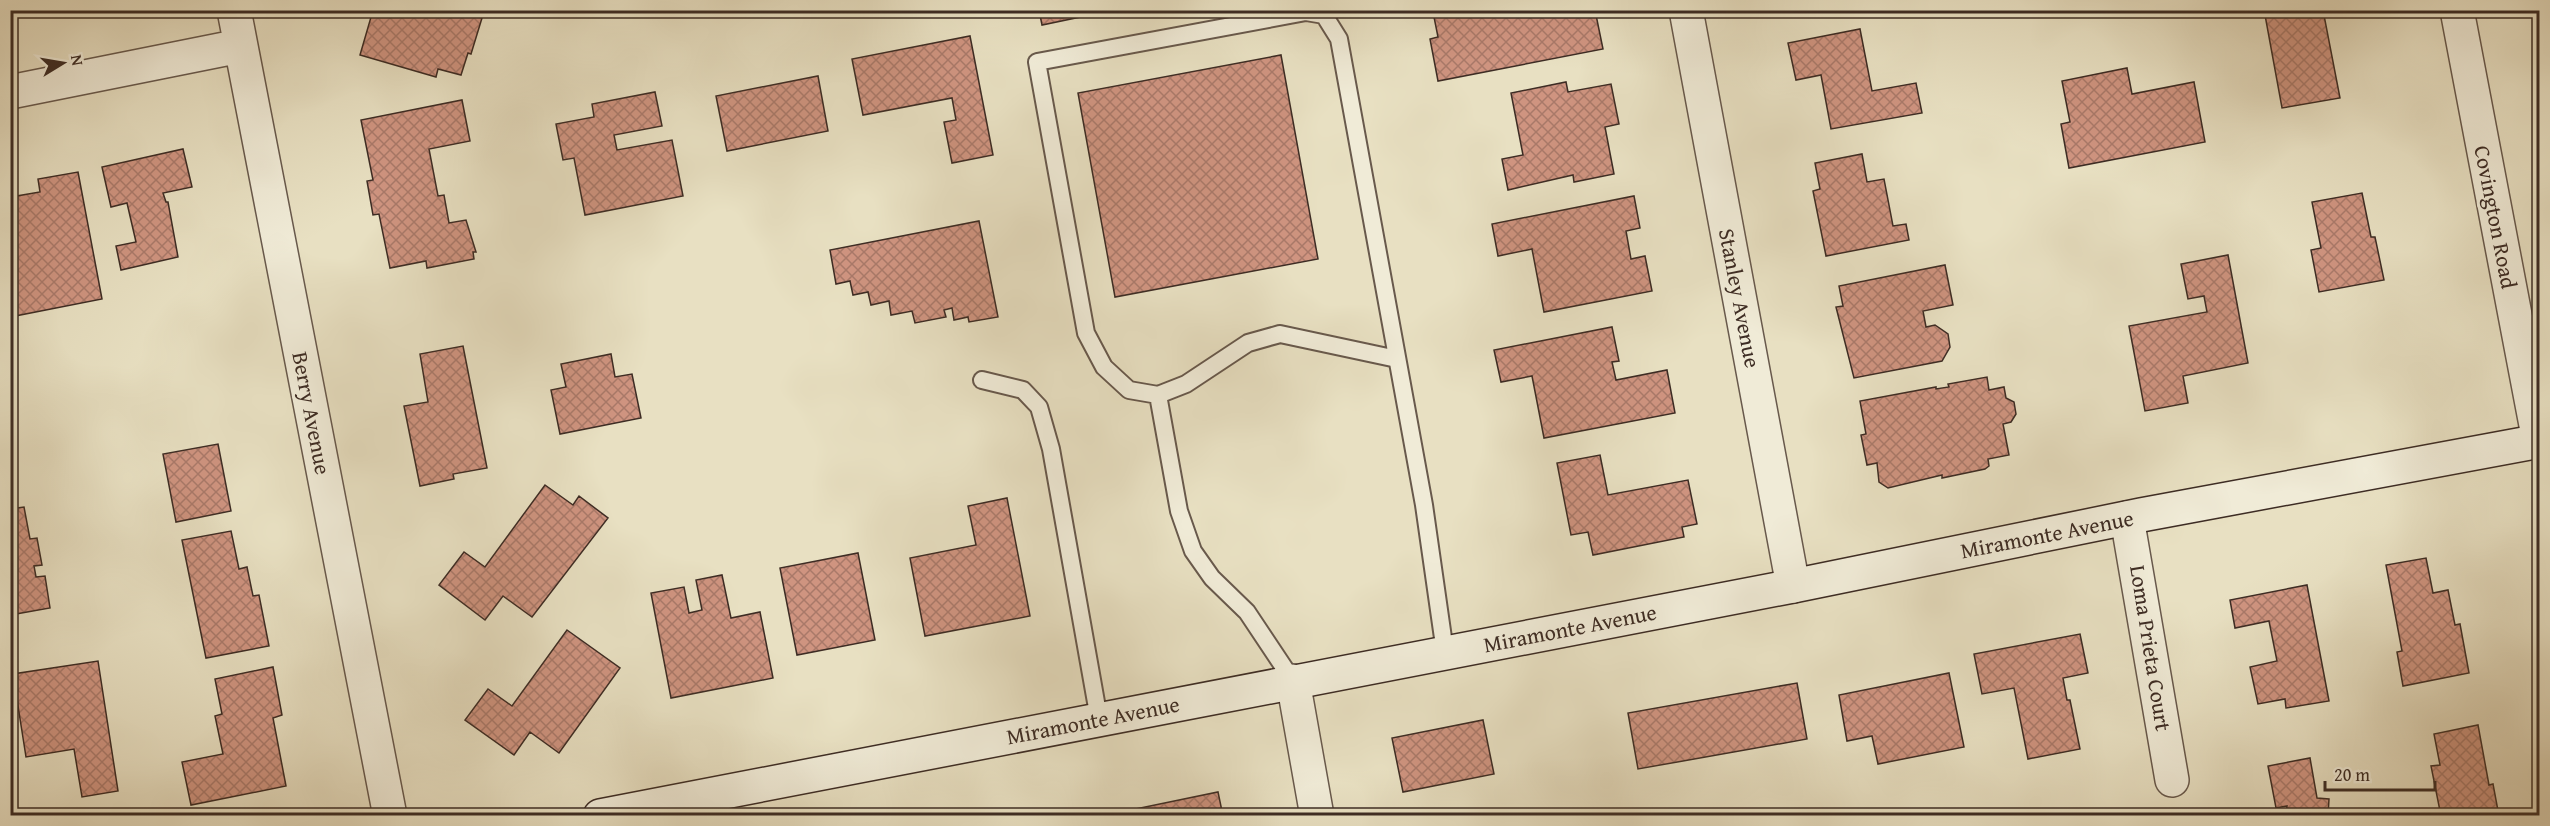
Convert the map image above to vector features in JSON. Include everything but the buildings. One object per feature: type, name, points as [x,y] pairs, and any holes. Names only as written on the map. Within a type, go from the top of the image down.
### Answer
[{"type":"street","name":"Berry Avenue","points":[[234,10],[390,816]]},
{"type":"street","name":"Stanley Avenue","points":[[1686,10],[1792,586]]},
{"type":"street","name":"Covington Road","points":[[2457,10],[2539,447]]},
{"type":"street","points":[[10,92],[240,46]]},
{"type":"street","name":"Miramonte Avenue","points":[[600,816],[1792,586],[2127,518],[2539,447]]},
{"type":"street","name":"Loma Prieta Court","points":[[2127,518],[2135,551],[2172,780]]},
{"type":"street","points":[[1293,681],[1317,816]]},
{"type":"lane","points":[[1397,358],[1280,334],[1248,343],[1186,384],[1158,395],[1129,390],[1104,367],[1086,333],[1037,62],[1306,12],[1324,15],[1339,39],[1424,505],[1445,652]]},
{"type":"lane","points":[[982,380],[1023,390],[1039,407],[1051,449],[1099,719]]},
{"type":"lane","points":[[1158,395],[1179,511],[1193,551],[1212,578],[1247,612],[1293,681]]},
{"type":"waterway","points":[[1734,816],[1743,813],[1764,816]]}]
